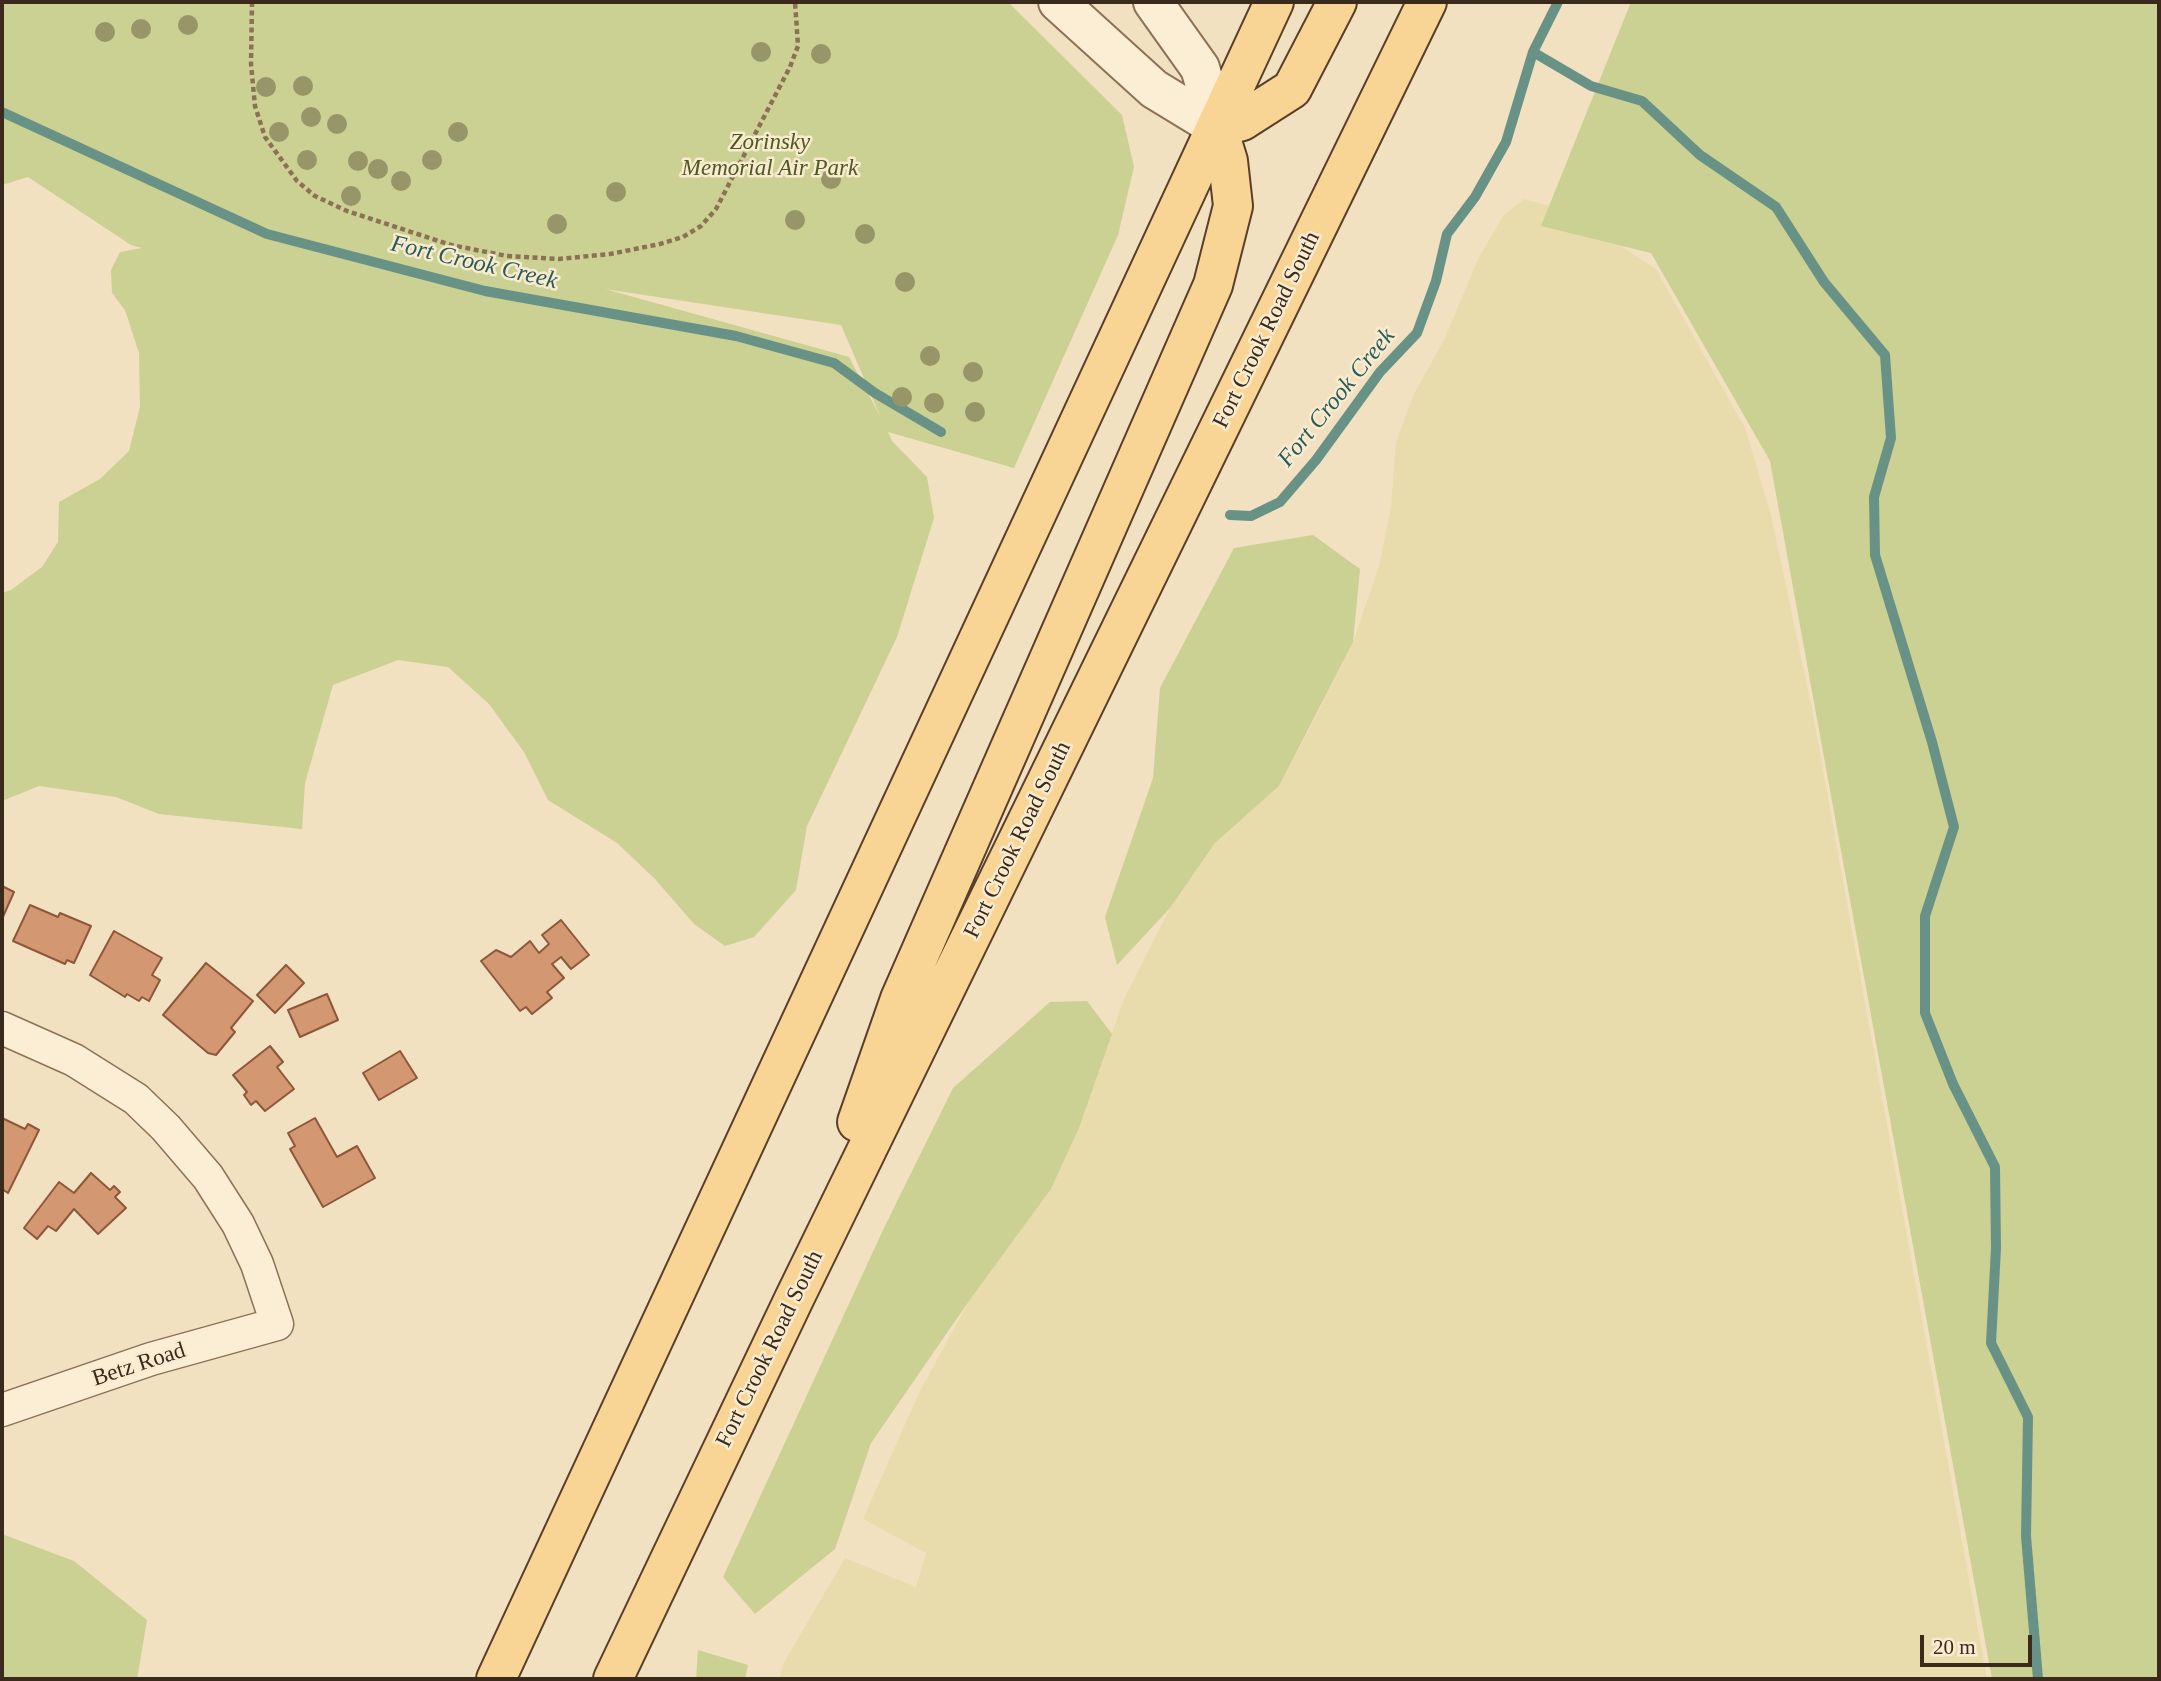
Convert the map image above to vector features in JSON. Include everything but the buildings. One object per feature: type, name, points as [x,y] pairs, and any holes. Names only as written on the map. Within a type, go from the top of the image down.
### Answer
[{"type":"main road","points":[[496,1679],[1151,264],[1218,128],[1274,2]]},
{"type":"main road","points":[[1218,128],[1242,121],[1292,89],[1338,2]]},
{"type":"main road","name":"Fort Crook Road South","points":[[613,1679],[794,1299],[1427,2]]},
{"type":"main road","points":[[794,1299],[900,999],[1213,285],[1233,206],[1228,161],[1218,128]]},
{"type":"street","points":[[1058,2],[1154,89],[1218,128]]},
{"type":"street","points":[[1153,2],[1200,68],[1218,128]]},
{"type":"street","name":"Betz Road","points":[[2,1028],[74,1060],[136,1099],[166,1128],[208,1177],[238,1224],[257,1264],[277,1324],[151,1359],[2,1410]]},
{"type":"path","points":[[252,2],[251,64],[255,106],[265,137],[297,181],[315,196],[347,211],[451,245],[506,256],[559,259],[610,254],[660,244],[683,237],[701,226],[716,209],[790,67],[797,46],[799,25],[795,2]]},
{"type":"shaded area","points":[[1524,199],[1568,211],[1656,269],[1745,428],[1771,515],[1812,709],[1987,1679],[780,1679],[782,1666],[845,1558],[916,1587],[926,1553],[863,1519],[919,1393],[969,1301],[1051,1189],[1079,1128],[1124,999],[1170,908],[1215,843],[1279,786],[1311,726],[1353,642],[1379,566],[1391,506],[1396,442],[1414,394],[1445,338],[1478,259],[1503,216]]},
{"type":"green space","name":"Zorinsky Memorial Air Park","points":[[2,2],[1008,2],[1122,115],[1134,167],[1118,235],[1014,468],[888,432],[892,441],[927,477],[934,518],[897,637],[807,826],[796,890],[754,937],[725,946],[694,924],[655,879],[617,843],[548,800],[524,752],[489,704],[448,667],[398,660],[333,685],[305,783],[302,829],[159,814],[116,797],[39,786],[2,801],[2,593],[11,590],[42,567],[58,542],[59,502],[100,479],[129,451],[140,407],[139,353],[125,310],[112,293],[111,270],[120,252],[142,248],[131,245],[28,177],[2,185]],"holes":[[[605,289],[841,325],[881,418],[849,357]]]},
{"type":"green space","points":[[1631,2],[2159,2],[2159,1679],[1992,1679],[1770,461],[1651,253],[1541,226]]},
{"type":"green space","points":[[1313,535],[1360,569],[1353,642],[1279,786],[1215,843],[1170,908],[1117,965],[1105,917],[1153,778],[1160,688],[1234,548]]},
{"type":"green space","points":[[1087,1001],[1112,1034],[1079,1128],[1051,1189],[969,1301],[871,1443],[835,1549],[755,1614],[723,1577],[883,1230],[953,1088],[1050,1002]]},
{"type":"green space","points":[[2,1534],[74,1561],[147,1620],[137,1679],[2,1679]]},
{"type":"green space","points":[[698,1650],[748,1665],[745,1679],[696,1679]]},
{"type":"waterway","name":"Fort Crook Creek","points":[[1230,515],[1251,516],[1280,502],[1316,460],[1380,372],[1417,333],[1436,281],[1447,234],[1475,197],[1506,142],[1533,52],[1558,2]]},
{"type":"waterway","points":[[1533,52],[1591,86],[1642,101],[1700,155],[1776,207],[1824,282],[1885,355],[1891,438],[1874,497],[1875,555],[1932,742],[1954,827],[1925,916],[1925,1013],[1953,1084],[1995,1167],[1996,1248],[1991,1343],[2028,1417],[2026,1536],[2038,1679]]},
{"type":"waterway","name":"Fort Crook Creek","points":[[2,112],[267,234],[485,291],[736,336],[834,363],[875,393],[941,432]]}]
